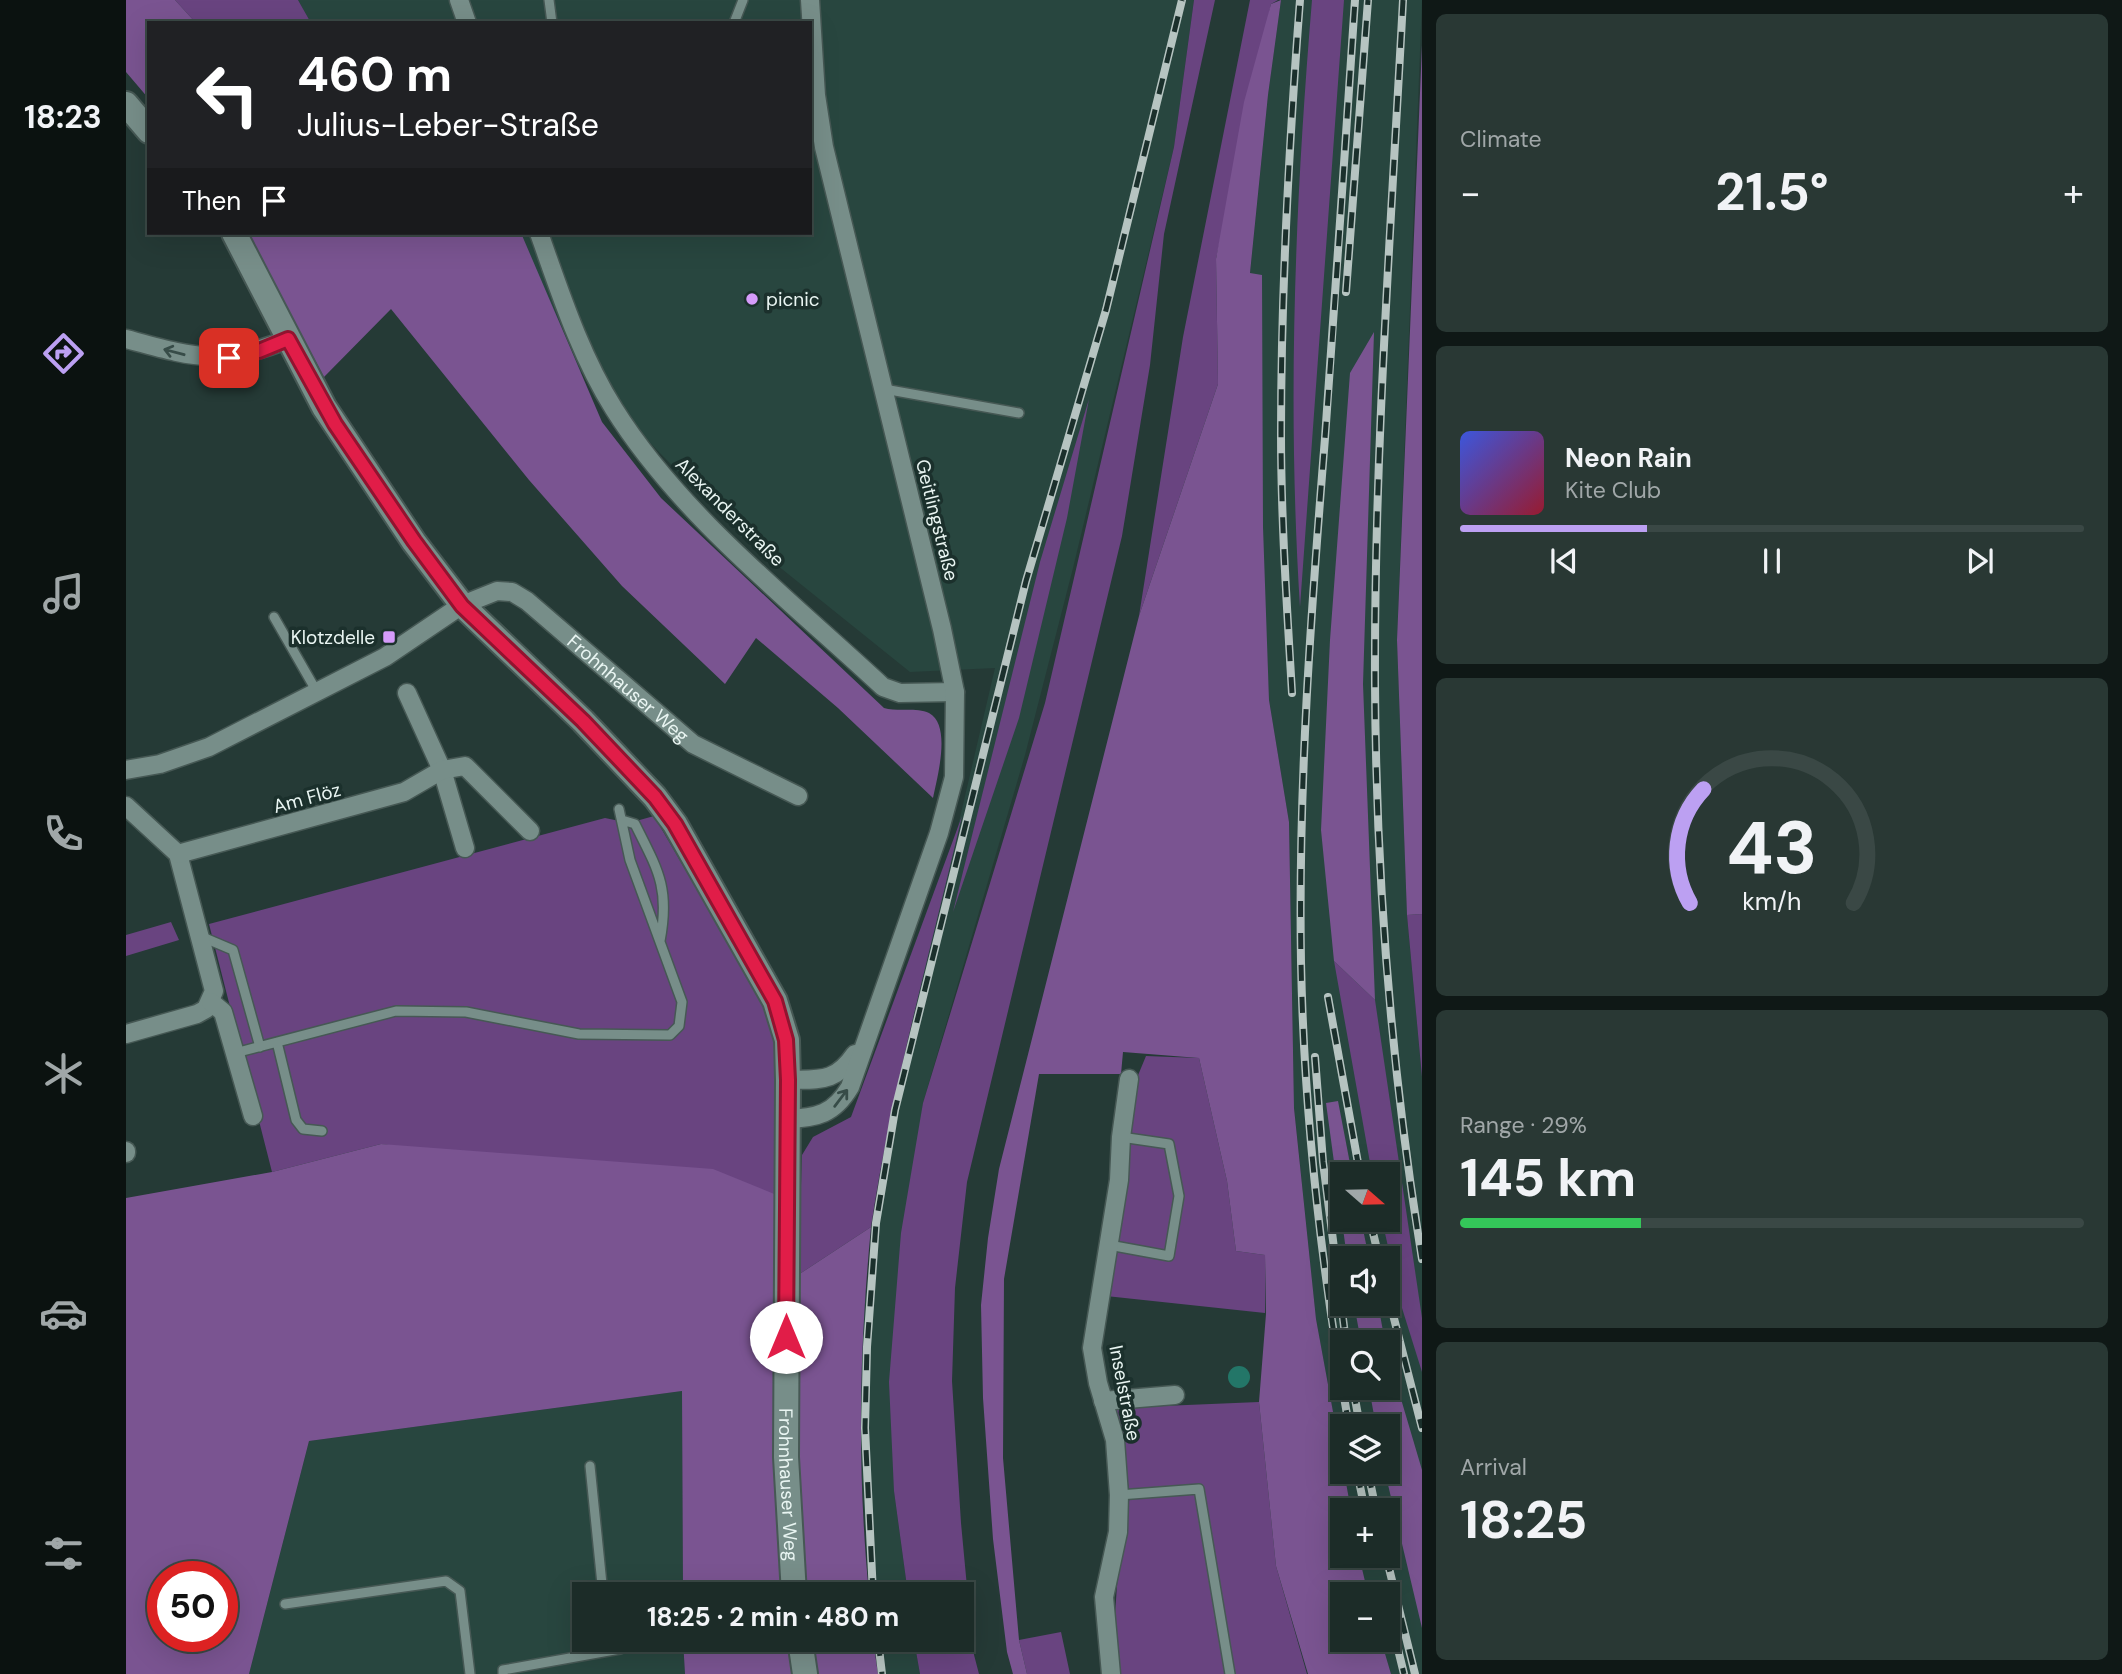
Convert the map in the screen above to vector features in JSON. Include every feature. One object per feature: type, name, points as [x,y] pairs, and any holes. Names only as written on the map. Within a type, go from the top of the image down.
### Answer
[{"type":"main road","points":[[126,104],[147,129]]},
{"type":"main road","name":"Frohnhauser Weg","points":[[235,235],[335,424],[414,541],[462,606],[583,721],[655,797],[675,824],[775,1001],[786,1040],[788,1080],[786,1457],[793,1582]]},
{"type":"main road","points":[[802,1652],[805,1674]]},
{"type":"street","points":[[459,0],[466,21]]},
{"type":"street","name":"Geitlingstraße","points":[[810,0],[811,21]]},
{"type":"street","name":"Geitlingstraße","points":[[787,1119],[813,1118],[830,1112],[840,1103],[849,1087],[939,833],[954,777],[955,692],[824,147],[816,95],[812,32]]},
{"type":"street","name":"Alexanderstraße","points":[[540,235],[580,343],[613,408],[654,467],[702,519],[883,687],[900,693],[955,692]]},
{"type":"street","points":[[126,339],[197,358],[229,358],[259,351],[288,339]]},
{"type":"street","name":"Frohnhauser Weg","points":[[462,606],[497,591],[512,592],[527,601],[693,744],[798,796]]},
{"type":"street","points":[[126,770],[160,764],[209,747],[385,657],[462,606]]},
{"type":"street","points":[[407,693],[442,770],[465,848]]},
{"type":"street","points":[[442,770],[465,766],[530,831]]},
{"type":"street","name":"Am Flöz","points":[[178,855],[404,792],[442,770]]},
{"type":"street","points":[[126,806],[178,855],[213,982],[211,1002],[197,1014],[126,1034]]},
{"type":"street","points":[[211,1002],[223,1012],[253,1116]]},
{"type":"street","name":"Geitlingstraße","points":[[788,1080],[831,1078],[846,1068],[863,1042]]},
{"type":"street","name":"Inselstraße","points":[[1111,1674],[1104,1597],[1118,1532],[1119,1495],[1115,1440],[1103,1401],[1092,1348],[1119,1180],[1121,1138],[1129,1079]]},
{"type":"street","points":[[1103,1401],[1175,1395]]},
{"type":"lane","points":[[550,0],[552,21]]},
{"type":"lane","points":[[734,21],[743,0]]},
{"type":"lane","points":[[884,389],[1019,413]]},
{"type":"lane","points":[[274,617],[317,692]]},
{"type":"lane","points":[[235,1053],[353,1020],[396,1011],[466,1012],[579,1034],[670,1035],[679,1026],[682,1002],[630,860],[619,809]]},
{"type":"lane","points":[[622,820],[635,824],[664,890],[666,909],[660,943]]},
{"type":"lane","points":[[200,936],[233,950],[260,1046]]},
{"type":"lane","points":[[277,1042],[296,1120],[310,1132],[322,1132]]},
{"type":"lane","points":[[1109,1245],[1169,1256],[1179,1196],[1169,1144],[1121,1138]]},
{"type":"lane","points":[[590,1466],[602,1582]]},
{"type":"lane","points":[[1119,1495],[1199,1489],[1230,1674]]},
{"type":"lane","points":[[285,1604],[446,1581],[460,1591],[470,1674]]},
{"type":"lane","points":[[503,1674],[503,1670],[603,1652]]},
{"type":"shaded area","points":[[126,0],[175,0],[194,21],[147,21],[147,97],[126,72]]},
{"type":"shaded area","points":[[175,0],[298,0],[310,21],[194,21]]},
{"type":"shaded area","points":[[298,0],[1194,0],[1174,147],[1073,568],[1025,755],[923,1103],[894,1491],[906,1582],[868,1582],[859,1429],[863,1317],[885,1137],[995,668],[910,672],[742,537],[447,235],[812,235],[812,21],[310,21]]},
{"type":"shaded area","points":[[1194,0],[1215,0],[1164,234],[1150,365],[1122,536],[967,1182],[955,1288],[952,1381],[967,1582],[906,1582],[894,1491],[889,1382],[901,1233],[923,1103],[1045,703],[1174,147]]},
{"type":"shaded area","points":[[1250,0],[1278,0],[1271,4],[1216,259],[1218,384],[1139,616],[1183,337]]},
{"type":"shaded area","points":[[1281,0],[1422,0],[1397,640],[1407,915],[1422,1077],[1422,1674],[1391,1674],[1385,1652],[1400,1652],[1400,1582],[1364,1582],[1361,1568],[1400,1568],[1400,1498],[1349,1498],[1346,1484],[1400,1484],[1400,1414],[1333,1414],[1331,1400],[1400,1400],[1400,1330],[1330,1330],[1330,1397],[1316,1319],[1294,1107],[1289,822],[1269,700],[1250,274],[1268,95]]},
{"type":"shaded area","points":[[1281,0],[1268,95],[1250,273],[1262,275],[1263,527],[1269,700],[1289,822],[1294,1108],[1316,1319],[1333,1414],[1330,1414],[1330,1484],[1346,1484],[1349,1498],[1330,1498],[1330,1568],[1362,1568],[1365,1582],[1330,1582],[1330,1652],[1385,1652],[1391,1674],[1308,1674],[1276,1566],[1259,1402],[1266,1314],[1265,1255],[1236,1251],[1227,1181],[1199,1058],[1123,1052],[1121,1074],[1039,1074],[1004,1279],[1003,1458],[1019,1640],[1027,1674],[1013,1674],[1007,1652],[993,1539],[983,1398],[981,1305],[988,1238],[999,1169],[1139,616],[1218,384],[1216,259],[1244,102],[1271,4]]},
{"type":"shaded area","points":[[1312,0],[1344,0],[1300,607],[1294,454],[1295,303],[1301,152]]},
{"type":"shaded area","points":[[1422,45],[1422,914],[1407,915],[1397,640]]},
{"type":"shaded area","points":[[248,235],[522,235],[602,422],[661,498],[884,708],[924,711],[936,719],[940,729],[941,752],[933,798],[838,708],[756,638],[725,684],[622,586],[529,480],[391,309],[324,377]]},
{"type":"shaded area","points":[[1374,332],[1363,684],[1375,1000],[1334,961],[1321,830],[1330,640],[1350,373]]},
{"type":"shaded area","points":[[1089,399],[1067,518],[1019,718],[953,912],[1040,562]]},
{"type":"shaded area","points":[[654,816],[762,1001],[779,1049],[779,1196],[381,1144],[272,1172],[209,924],[605,818],[629,823]]},
{"type":"shaded area","points":[[962,816],[901,1072],[871,1227],[798,1275],[802,1155],[813,1137],[851,1117]]},
{"type":"shaded area","points":[[1422,914],[1422,1077],[1407,915]]},
{"type":"shaded area","points":[[171,922],[179,940],[126,956],[126,935]]},
{"type":"shaded area","points":[[1334,961],[1375,1000],[1399,1162],[1370,1162]]},
{"type":"shaded area","points":[[1146,1056],[1199,1058],[1227,1181],[1236,1251],[1265,1255],[1265,1313],[1106,1296],[1134,1085]]},
{"type":"shaded area","points":[[1338,1101],[1350,1162],[1334,1162],[1326,1103]]},
{"type":"shaded area","points":[[381,1144],[713,1169],[779,1196],[798,1275],[871,1227],[861,1411],[868,1582],[683,1582],[682,1391],[309,1441],[249,1674],[126,1674],[126,1198],[272,1172]]},
{"type":"shaded area","points":[[1400,1169],[1422,1318],[1422,1372],[1400,1299],[1400,1246],[1388,1246],[1385,1232],[1400,1232]]},
{"type":"shaded area","points":[[1343,1232],[1364,1232],[1366,1246],[1345,1246]]},
{"type":"shaded area","points":[[1356,1316],[1380,1316],[1383,1330],[1359,1330]]},
{"type":"shaded area","points":[[1239,1366],[1247,1369],[1250,1377],[1247,1385],[1239,1388],[1231,1385],[1228,1377],[1231,1369]]},
{"type":"shaded area","points":[[682,1391],[683,1582],[572,1582],[572,1652],[684,1652],[685,1674],[249,1674],[309,1441]]},
{"type":"shaded area","points":[[1400,1396],[1422,1470],[1422,1628],[1400,1535],[1400,1498],[1391,1498],[1388,1484],[1400,1484],[1400,1414],[1374,1414],[1371,1400],[1400,1400]]},
{"type":"shaded area","points":[[1259,1402],[1276,1566],[1307,1674],[1120,1674],[1114,1629],[1118,1571],[1130,1495],[1115,1408]]},
{"type":"shaded area","points":[[1061,1632],[1070,1674],[1027,1674],[1019,1640]]},
{"type":"shaded area","points":[[684,1652],[875,1652],[878,1674],[685,1674]]},
{"type":"shaded area","points":[[875,1652],[916,1652],[920,1674],[878,1674]]},
{"type":"shaded area","points":[[916,1652],[973,1652],[979,1674],[920,1674]]},
{"type":"railway","points":[[872,1582],[865,1428],[867,1347],[876,1223],[895,1110],[1026,581],[1106,310],[1182,0]]},
{"type":"railway","points":[[1292,693],[1282,499],[1281,380],[1286,217],[1300,0]]},
{"type":"railway","points":[[1347,1414],[1323,1253],[1310,1137],[1303,1020],[1301,896],[1310,634],[1355,0]]},
{"type":"railway","points":[[1346,292],[1368,0]]},
{"type":"railway","points":[[1403,0],[1380,428],[1375,598],[1376,756],[1387,973],[1402,1116],[1422,1259]]},
{"type":"railway","points":[[1328,997],[1358,1162]]},
{"type":"railway","points":[[1315,1057],[1323,1162],[1344,1330]]},
{"type":"railway","points":[[1373,1232],[1376,1246]]},
{"type":"railway","points":[[1393,1316],[1422,1428]]},
{"type":"railway","points":[[1355,1400],[1358,1414]]},
{"type":"railway","points":[[1360,1484],[1362,1498]]},
{"type":"railway","points":[[1371,1484],[1373,1498]]},
{"type":"railway","points":[[1389,1568],[1415,1674]]},
{"type":"railway","points":[[879,1652],[882,1674]]},
{"type":"railway","points":[[1399,1652],[1404,1674]]},
{"type":"place","name":"picnic","points":[[752,299]]},
{"type":"place","name":"Klotzdelle","points":[[389,637]]},
{"type":"route","points":[[229,358],[259,351],[288,339],[335,424],[414,541],[462,606],[583,721],[643,784],[675,824],[694,856],[775,1001],[783,1021],[788,1080],[786,1337]]}]
